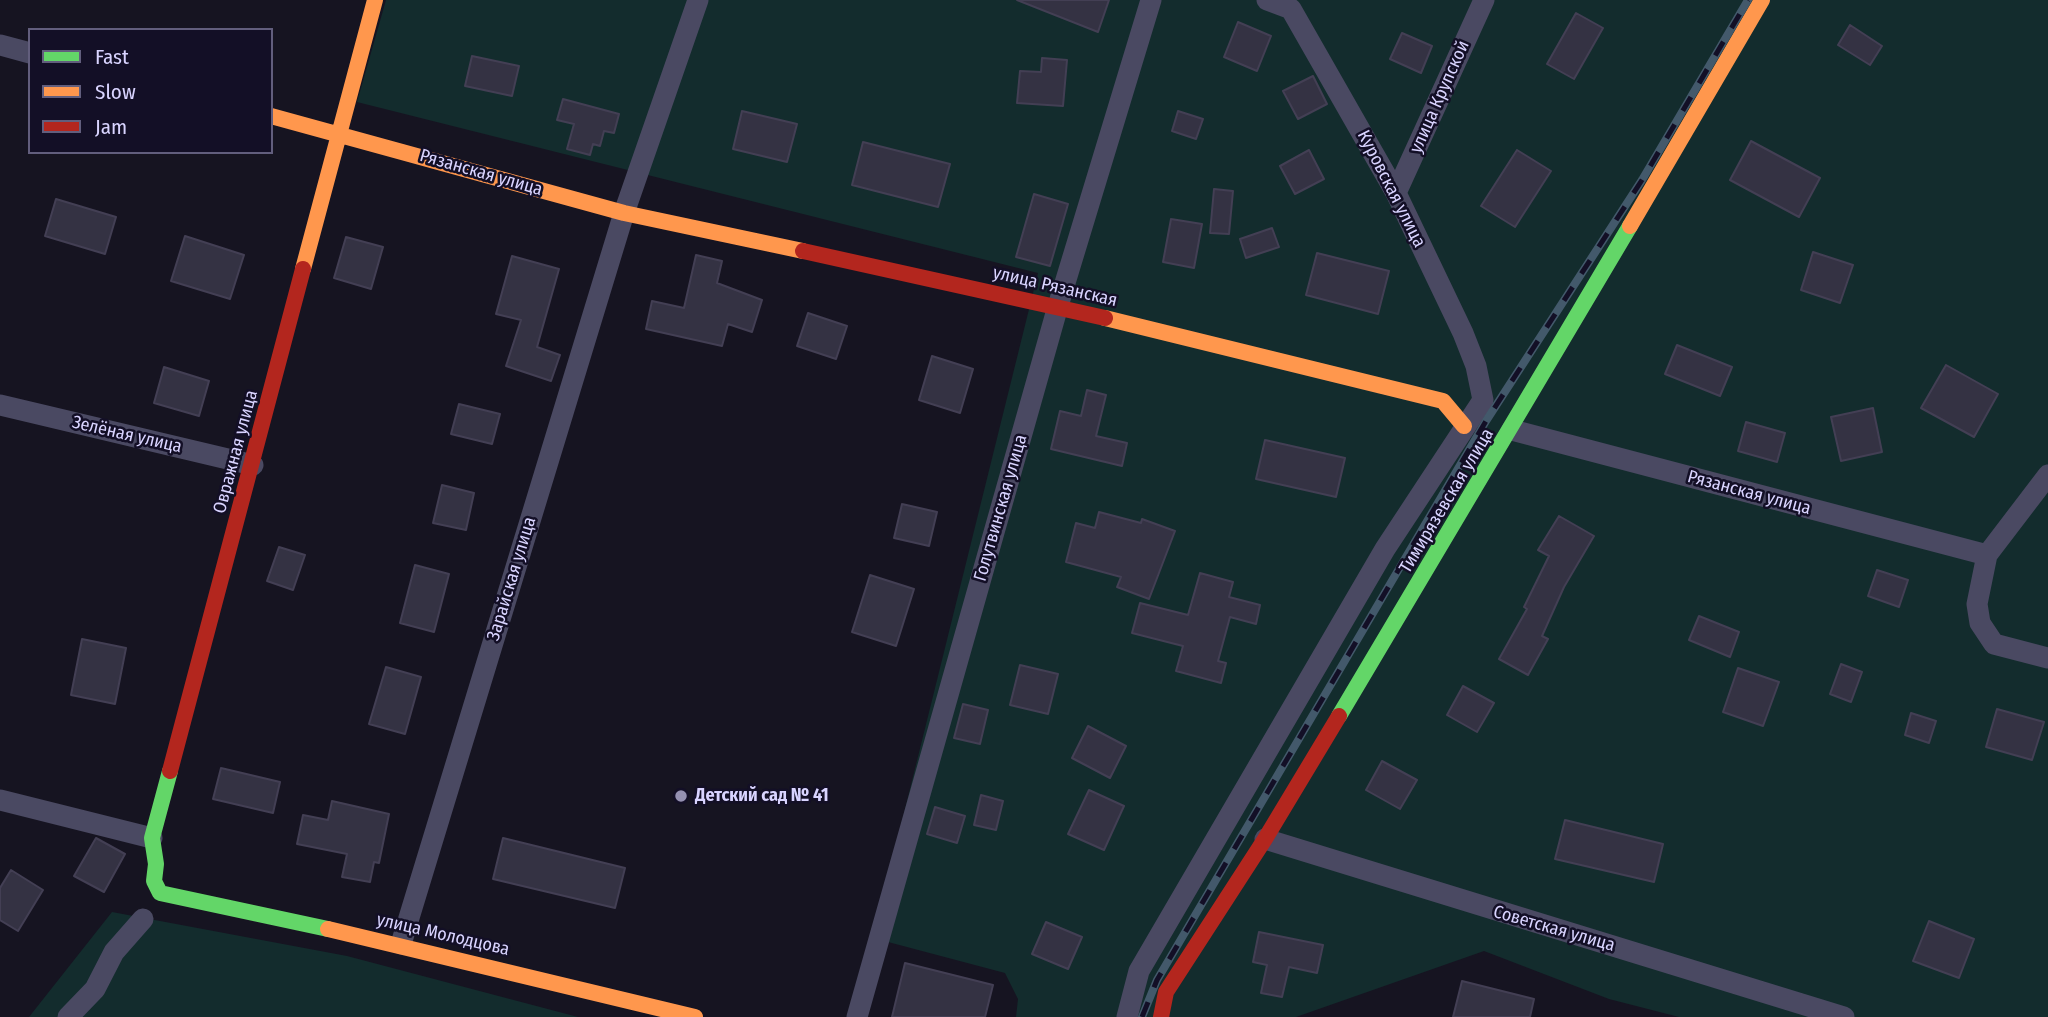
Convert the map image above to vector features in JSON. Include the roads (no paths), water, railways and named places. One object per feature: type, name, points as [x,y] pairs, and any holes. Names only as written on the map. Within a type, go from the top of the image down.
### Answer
[{"type":"street","name":"Овражная улица","points":[[180,898],[160,893],[154,881],[156,864],[152,838],[253,465],[337,133],[375,0]]},
{"type":"street","name":"Зарайская улица","points":[[401,944],[624,214],[698,0]]},
{"type":"street","name":"Голутвинская улица","points":[[857,1017],[1058,306],[1151,0]]},
{"type":"street","name":"Куровская улица","points":[[1268,0],[1291,5],[1396,193],[1463,334],[1476,366],[1483,400],[1464,426]]},
{"type":"street","name":"улица Крупской","points":[[1396,193],[1484,0]]},
{"type":"street","name":"Тимирязевская улица","points":[[1161,1017],[1166,992],[1265,839],[1512,430],[1762,0]]},
{"type":"street","points":[[0,45],[28,52]]},
{"type":"street","name":"Рязанская улица","points":[[273,117],[624,214]]},
{"type":"street","name":"улица Рязанская","points":[[624,214],[1058,306],[1443,401],[1464,426]]},
{"type":"street","name":"Зелёная улица","points":[[0,405],[253,465]]},
{"type":"street","points":[[1127,1017],[1139,971],[1385,549],[1464,426]]},
{"type":"street","name":"Рязанская улица","points":[[1512,430],[1987,555]]},
{"type":"street","points":[[2048,475],[1987,555],[1977,604],[1980,623],[1994,644],[2048,658]]},
{"type":"street","points":[[0,800],[152,838]]},
{"type":"street","name":"Советская улица","points":[[1265,839],[1844,1017]]},
{"type":"street","name":"улица Молодцова","points":[[180,898],[401,944],[695,1017]]},
{"type":"street","points":[[68,1017],[95,989],[114,952],[143,919]]},
{"type":"railway","points":[[1142,1017],[1157,980],[1486,421],[1642,180],[1748,0]]},
{"type":"place","name":"Детский сад № 41","points":[[681,796]]}]
